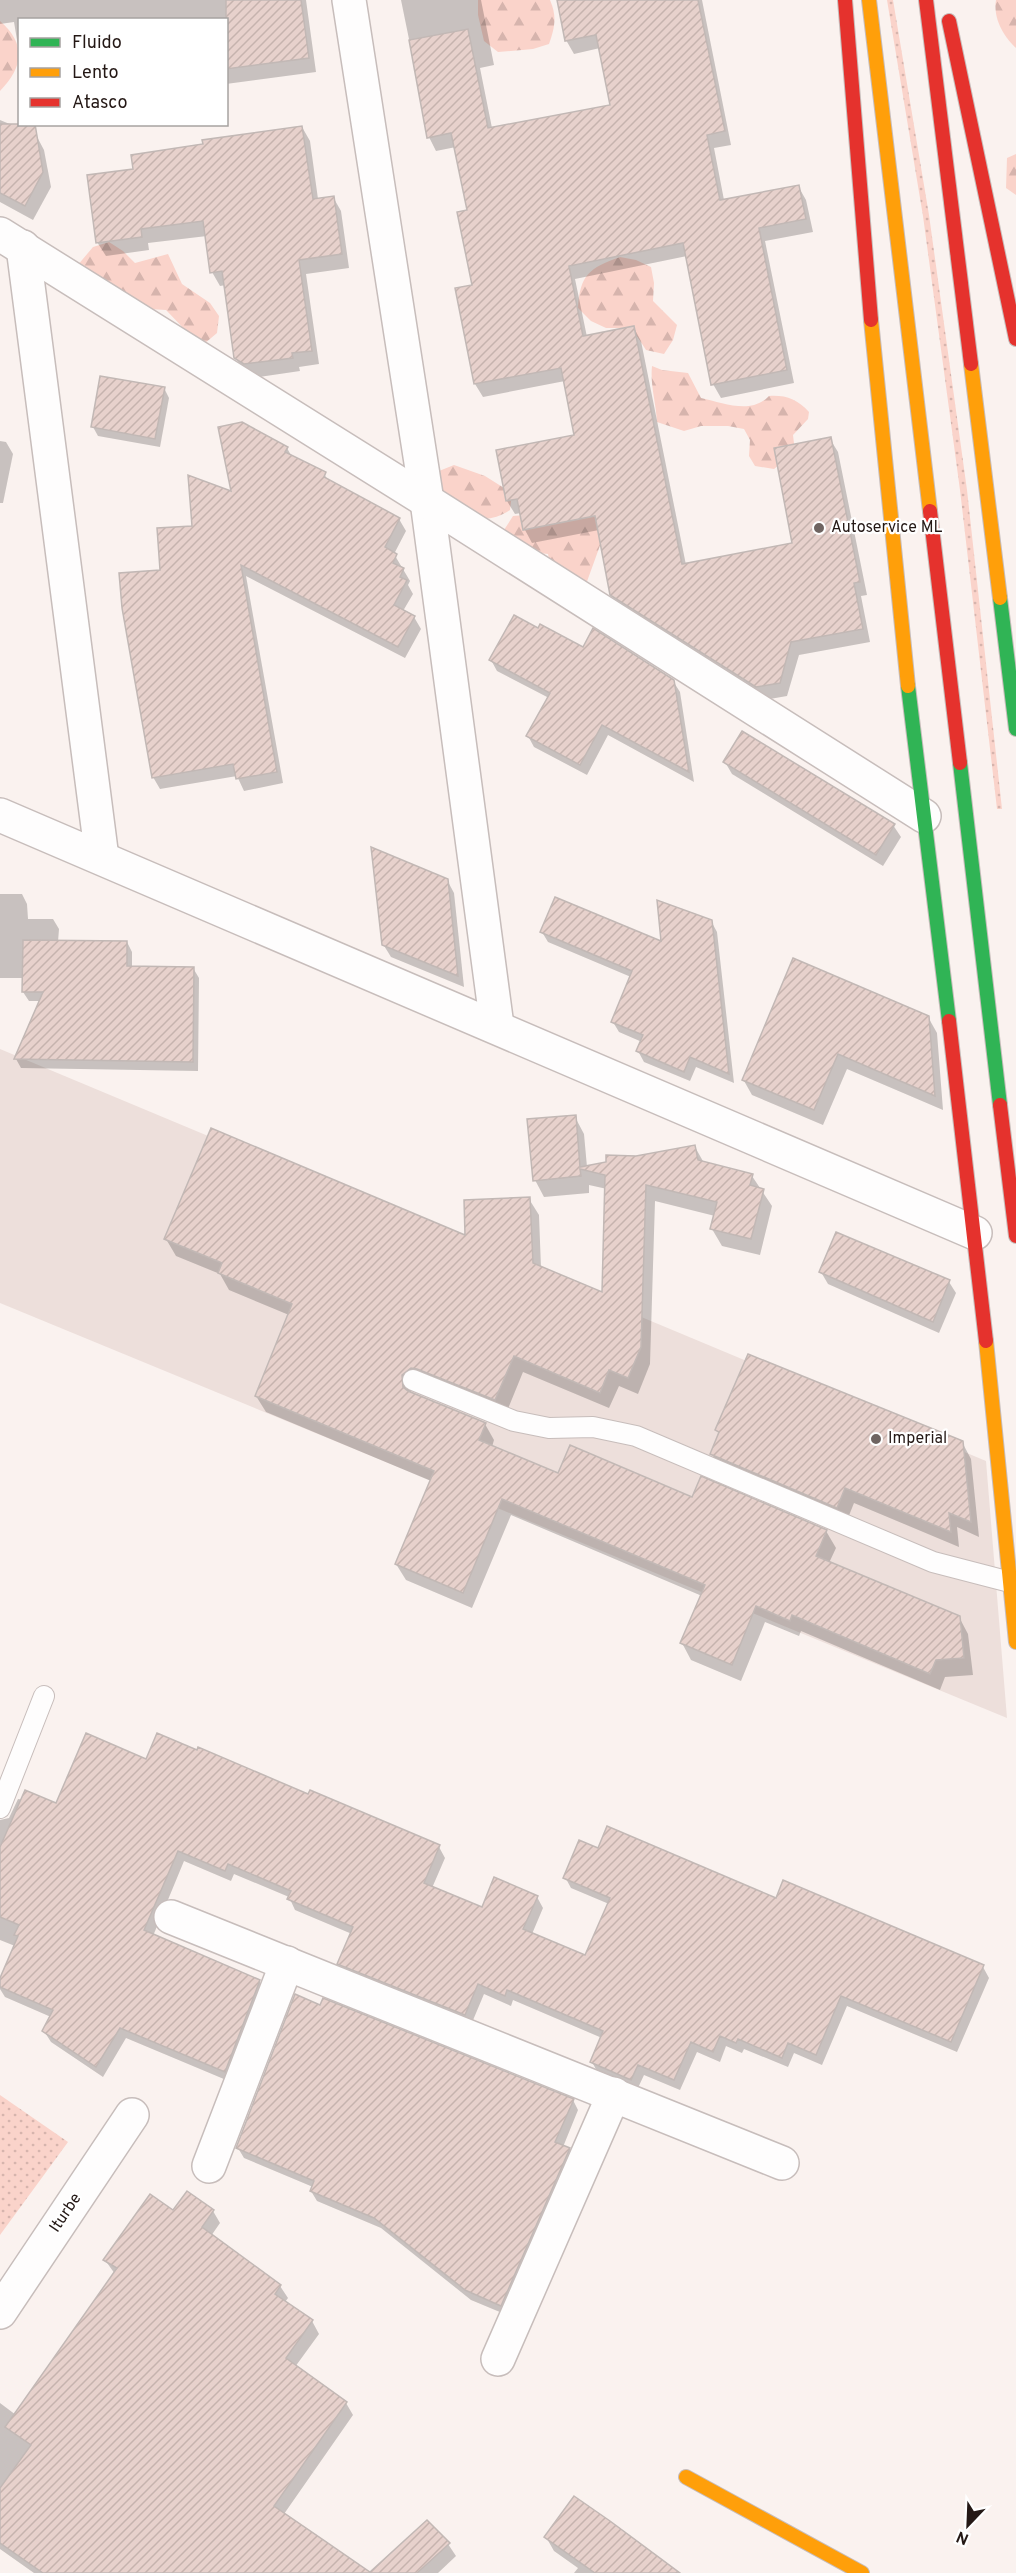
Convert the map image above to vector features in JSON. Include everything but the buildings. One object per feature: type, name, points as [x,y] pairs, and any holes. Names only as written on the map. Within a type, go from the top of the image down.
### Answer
[{"type":"highway","points":[[845,0],[876,381],[901,630],[975,1233],[1016,1642]]},
{"type":"highway","points":[[869,0],[1016,1236]]},
{"type":"highway","points":[[926,0],[1016,729]]},
{"type":"highway","points":[[947,11],[1016,339]]},
{"type":"highway","points":[[686,2477],[862,2573]]},
{"type":"street","points":[[349,0],[427,501],[497,1026]]},
{"type":"street","points":[[11,241],[924,816]]},
{"type":"street","points":[[11,241],[102,858]]},
{"type":"street","points":[[0,815],[497,1026],[975,1233]]},
{"type":"street","points":[[171,1917],[782,2163]]},
{"type":"street","points":[[209,2166],[288,1963]]},
{"type":"street","points":[[498,2359],[614,2094]]},
{"type":"street","name":"Iturbe","points":[[0,2312],[132,2115]]},
{"type":"lane","points":[[413,1380],[514,1421],[549,1428],[593,1427],[636,1436],[933,1563],[1010,1582]]},
{"type":"lane","points":[[0,1808],[44,1696]]},
{"type":"shaded area","points":[[0,1049],[986,1461],[1007,1718],[0,1303]]},
{"type":"green space","points":[[478,0],[550,0],[554,11],[554,22],[549,44],[533,49],[498,52],[484,41],[478,15]]},
{"type":"green space","points":[[887,0],[893,0],[929,215],[967,490],[1002,809],[997,809],[960,490],[923,216]]},
{"type":"green space","points":[[996,0],[1016,0],[1016,48],[1000,26],[995,7]]},
{"type":"green space","points":[[0,21],[14,38],[18,47],[18,60],[14,73],[0,91]]},
{"type":"green space","points":[[1016,154],[1016,195],[1006,188],[1007,158]]},
{"type":"green space","points":[[109,242],[135,263],[168,254],[182,284],[210,303],[219,316],[217,333],[204,344],[190,335],[166,310],[149,309],[77,266],[93,247]]},
{"type":"green space","points":[[620,257],[636,260],[651,267],[654,283],[653,301],[677,325],[673,340],[664,354],[646,350],[637,336],[622,328],[606,328],[591,321],[578,308],[581,288],[588,274],[601,265]]},
{"type":"green space","points":[[652,366],[662,370],[688,373],[701,398],[737,406],[754,405],[769,396],[786,397],[796,401],[809,412],[808,419],[793,435],[795,452],[774,469],[755,466],[749,456],[750,440],[744,429],[728,426],[701,426],[684,431],[657,422]]},
{"type":"green space","points":[[454,465],[485,476],[512,493],[510,510],[499,516],[480,518],[462,512],[433,496],[439,471]]},
{"type":"green space","points":[[595,509],[602,540],[585,587],[555,588],[548,554],[512,550],[504,530],[513,516]]},
{"type":"green space","points":[[0,2095],[68,2142],[0,2235]]},
{"type":"traffic: fast","points":[[1000,598],[1016,729]]},
{"type":"traffic: fast","points":[[908,686],[949,1021]]},
{"type":"traffic: fast","points":[[960,763],[1000,1105]]},
{"type":"traffic: slow","points":[[869,0],[930,511]]},
{"type":"traffic: slow","points":[[871,320],[908,686]]},
{"type":"traffic: slow","points":[[971,364],[1000,598]]},
{"type":"traffic: slow","points":[[986,1341],[1016,1642]]},
{"type":"traffic: slow","points":[[686,2477],[862,2573]]},
{"type":"traffic: jam","points":[[845,0],[871,320]]},
{"type":"traffic: jam","points":[[926,0],[971,364]]},
{"type":"traffic: jam","points":[[949,21],[1016,339]]},
{"type":"traffic: jam","points":[[930,511],[960,763]]},
{"type":"traffic: jam","points":[[949,1021],[986,1341]]},
{"type":"traffic: jam","points":[[1000,1105],[1016,1236]]},
{"type":"place","name":"Autoservice ML","points":[[819,528]]},
{"type":"place","name":"Imperial","points":[[876,1439]]}]
